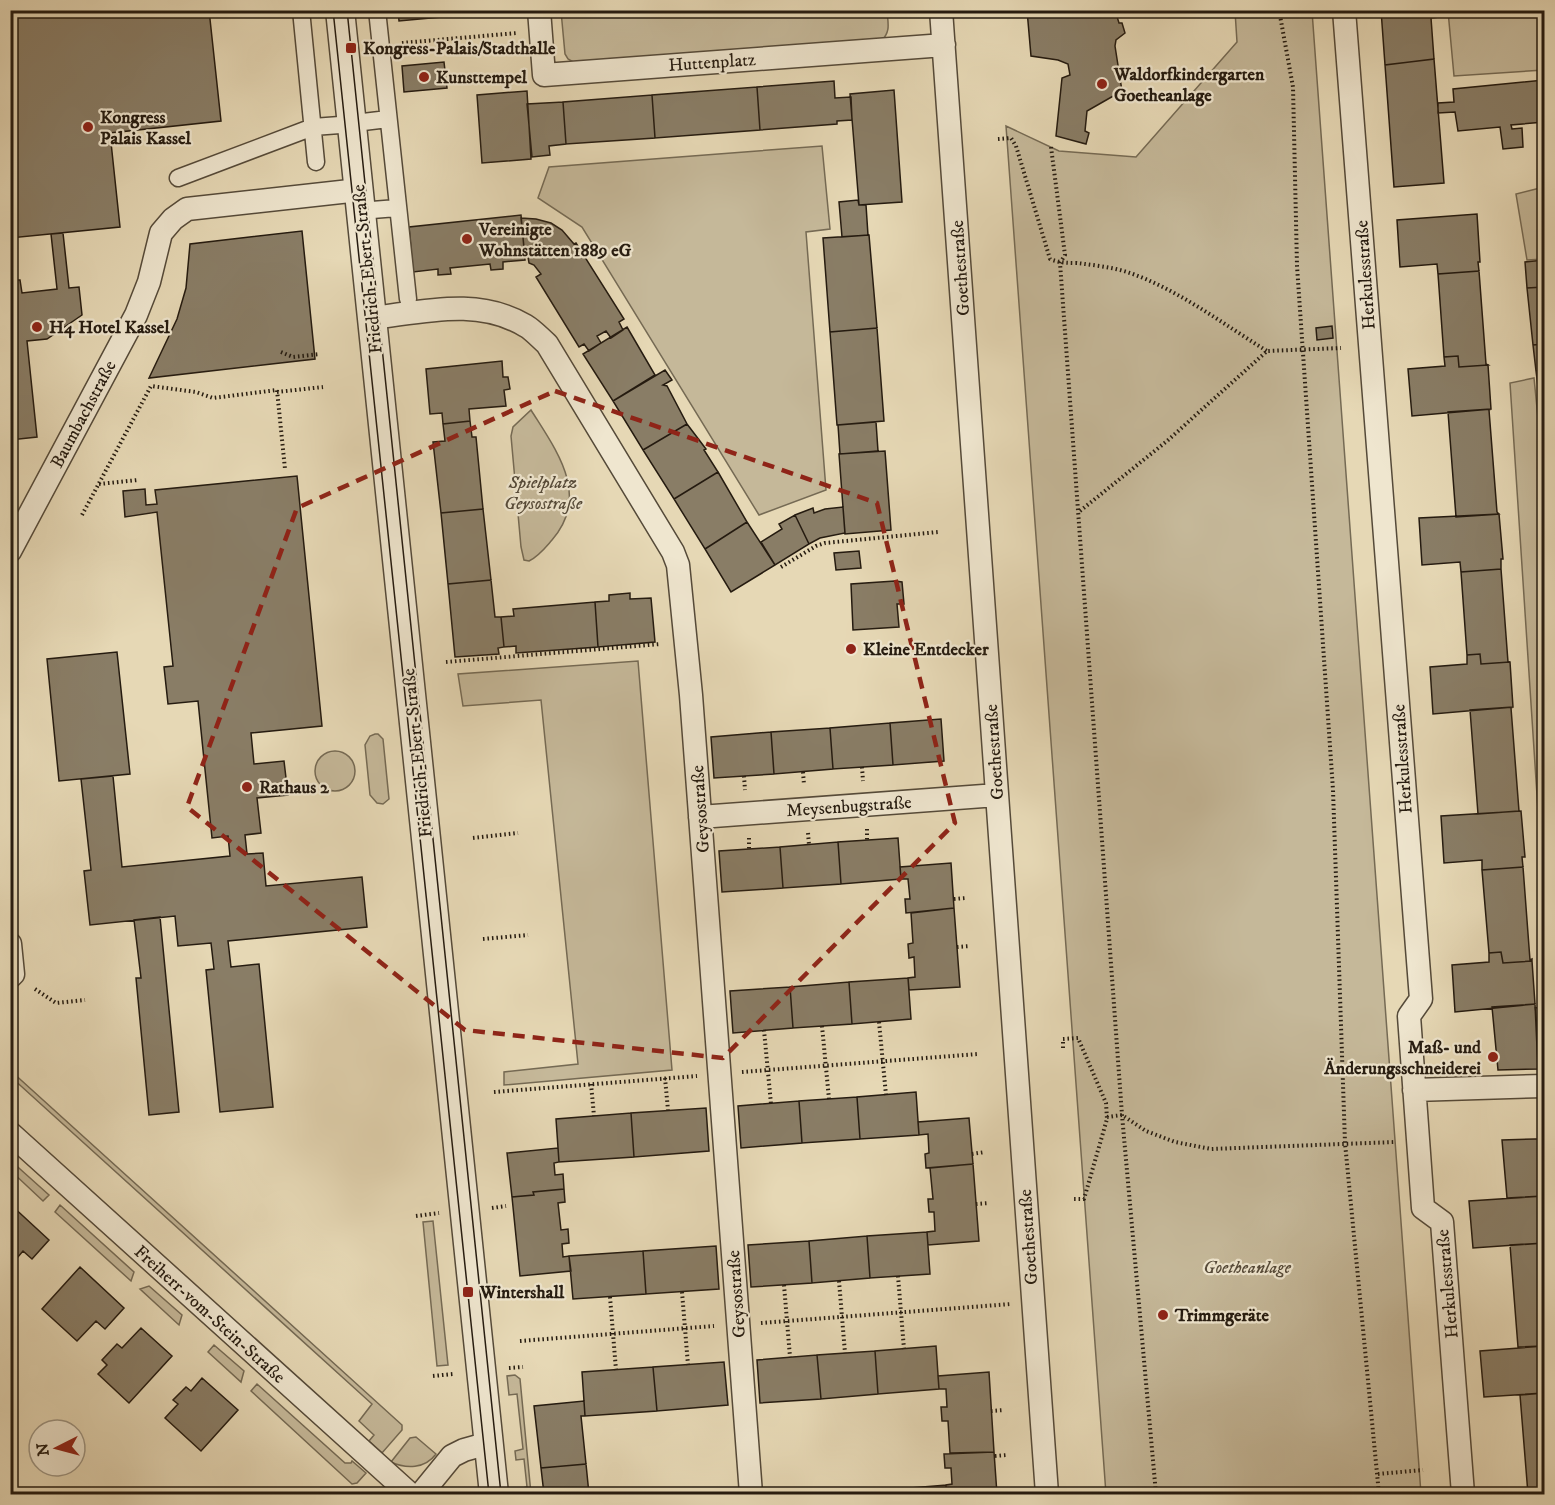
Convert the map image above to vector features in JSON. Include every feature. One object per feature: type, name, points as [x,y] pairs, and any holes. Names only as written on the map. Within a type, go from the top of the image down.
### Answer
[{"type":"street","points":[[301,10],[316,162]]},
{"type":"street","name":"Friedrich-Ebert-Straße","points":[[340,10],[366,200],[372,318],[494,1494]]},
{"type":"street","points":[[377,10],[385,45],[388,119],[408,299]]},
{"type":"street","name":"Huttenplatz","points":[[539,10],[544,75],[944,45]]},
{"type":"street","name":"Goethestraße","points":[[941,10],[1047,1494]]},
{"type":"street","name":"Herkulesstraße","points":[[1344,10],[1421,999],[1409,1016],[1423,1208],[1442,1222],[1463,1494]]},
{"type":"street","points":[[363,122],[388,119]]},
{"type":"street","points":[[178,178],[313,127],[339,124]]},
{"type":"street","points":[[366,200],[398,208]]},
{"type":"street","name":"Baumbachstraße","points":[[10,551],[136,315],[152,273],[161,233],[173,219],[187,209],[366,200]]},
{"type":"street","name":"Geysostraße","points":[[372,318],[477,308],[497,312],[527,326],[547,344],[673,552],[678,565],[691,695],[751,1494]]},
{"type":"street","name":"Meysenbugstraße","points":[[700,816],[997,795]]},
{"type":"street","points":[[10,944],[14,974],[10,977]]},
{"type":"street","points":[[1414,1090],[1545,1086]]},
{"type":"street","name":"Freiherr-vom-Stein-Straße","points":[[10,1133],[410,1494]]},
{"type":"street","points":[[421,1494],[452,1456],[489,1443]]},
{"type":"path","points":[[1279,10],[1293,87],[1297,266],[1334,790],[1345,1143],[1379,1494]]},
{"type":"path","points":[[385,45],[507,34]]},
{"type":"path","points":[[998,139],[1011,138],[1013,140],[1050,259],[1060,263],[1096,266],[1126,272],[1146,279],[1165,288],[1267,351],[1341,348]]},
{"type":"path","points":[[1051,147],[1065,255],[1060,263],[1080,512],[1122,1115],[1156,1494]]},
{"type":"path","points":[[1080,512],[1167,441],[1267,351]]},
{"type":"path","points":[[280,352],[293,357],[320,354]]},
{"type":"path","points":[[82,515],[151,386],[196,392],[213,398],[277,390],[285,469]]},
{"type":"path","points":[[277,393],[323,387]]},
{"type":"path","points":[[98,485],[138,480]]},
{"type":"path","points":[[781,567],[825,543],[938,532]]},
{"type":"path","points":[[446,662],[660,644]]},
{"type":"path","points":[[472,838],[518,833]]},
{"type":"path","points":[[954,899],[966,898]]},
{"type":"path","points":[[483,939],[528,935]]},
{"type":"path","points":[[957,947],[970,946]]},
{"type":"path","points":[[35,989],[56,1003],[85,1000]]},
{"type":"path","points":[[879,1022],[886,1095]]},
{"type":"path","points":[[822,1026],[829,1099]]},
{"type":"path","points":[[764,1030],[771,1104]]},
{"type":"path","points":[[1063,1048],[1063,1039],[1078,1038],[1106,1103],[1107,1117],[1084,1198],[1074,1199]]},
{"type":"path","points":[[736,1072],[978,1054]]},
{"type":"path","points":[[494,1092],[696,1076]]},
{"type":"path","points":[[665,1078],[668,1110]]},
{"type":"path","points":[[591,1084],[594,1116]]},
{"type":"path","points":[[1107,1117],[1122,1115],[1146,1131],[1175,1142],[1211,1149],[1399,1142]]},
{"type":"path","points":[[972,1154],[985,1152]]},
{"type":"path","points":[[976,1204],[989,1203]]},
{"type":"path","points":[[416,1216],[440,1213]]},
{"type":"path","points":[[898,1276],[904,1348]]},
{"type":"path","points":[[839,1281],[845,1353]]},
{"type":"path","points":[[784,1285],[790,1357]]},
{"type":"path","points":[[682,1292],[688,1365]]},
{"type":"path","points":[[610,1297],[616,1370]]},
{"type":"path","points":[[754,1324],[996,1305]]},
{"type":"path","points":[[520,1341],[700,1328]]},
{"type":"path","points":[[433,1376],[449,1374]]},
{"type":"path","points":[[991,1411],[1004,1410]]},
{"type":"path","points":[[995,1456],[1007,1455]]},
{"type":"path","points":[[1378,1474],[1423,1470]]},
{"type":"highlighted area","points":[[555,391],[877,503],[955,823],[723,1058],[465,1030],[187,807],[297,508]]},
{"type":"green space","points":[[561,11],[887,11],[888,27],[881,41],[575,63],[565,54]]},
{"type":"green space","name":"Goetheanlage","points":[[1235,11],[1312,11],[1421,1494],[1106,1494],[1006,126],[1059,151],[1136,157],[1237,42]]},
{"type":"green space","points":[[1448,11],[1544,11],[1544,70],[1454,76]]},
{"type":"green space","points":[[822,146],[830,229],[806,232],[826,490],[759,515],[582,227],[538,198],[549,167]]},
{"type":"green space","points":[[1544,187],[1544,259],[1527,260],[1516,194]]},
{"type":"green space","points":[[1534,378],[1541,448],[1544,448],[1544,902],[1510,383]]},
{"type":"green space","name":"Spielplatz Geysostraße","points":[[531,410],[566,473],[569,506],[563,523],[552,540],[529,561],[524,560],[521,547],[511,436],[513,427]]},
{"type":"green space","points":[[638,661],[672,1070],[504,1085],[504,1072],[578,1064],[541,700],[463,706],[458,674]]},
{"type":"green space","points":[[375,734],[383,739],[389,799],[383,804],[377,803],[370,795],[365,745],[370,736]]},
{"type":"green space","points":[[335,751],[343,752],[349,757],[354,763],[354,779],[349,785],[343,790],[335,791],[327,790],[321,785],[316,779],[315,771],[316,763],[321,757],[327,752]]},
{"type":"green space","points":[[11,1071],[402,1425],[402,1430],[382,1453],[369,1441],[374,1435],[359,1421],[372,1404],[11,1077]]},
{"type":"green space","points":[[10,1160],[49,1195],[43,1201],[11,1171]]},
{"type":"green space","points":[[60,1205],[134,1272],[131,1281],[55,1212]]},
{"type":"green space","points":[[433,1221],[448,1365],[437,1366],[423,1222]]},
{"type":"green space","points":[[149,1286],[182,1315],[179,1325],[140,1289]]},
{"type":"green space","points":[[214,1345],[244,1371],[241,1382],[208,1352]]},
{"type":"green space","points":[[515,1375],[520,1379],[531,1494],[519,1494],[518,1489],[527,1487],[524,1459],[516,1460],[515,1451],[523,1449],[517,1394],[509,1395],[507,1376]]},
{"type":"green space","points":[[257,1384],[345,1463],[352,1461],[366,1473],[357,1483],[352,1484],[251,1391]]},
{"type":"green space","points":[[416,1437],[436,1454],[432,1459],[415,1466],[403,1466],[391,1462],[410,1438]]},
{"type":"building","name":"Kongress Palais Kassel","points":[[10,10],[209,10],[221,121],[110,133],[120,227],[10,238]]},
{"type":"building","name":"Kunsttempel","points":[[398,10],[441,10],[441,17],[399,21]]},
{"type":"building","points":[[1027,10],[1115,10],[1119,23],[1122,23],[1125,33],[1116,40],[1115,46],[1122,91],[1087,111],[1085,131],[1089,133],[1086,144],[1056,136],[1062,78],[1070,75],[1068,64],[1031,56]]},
{"type":"building","points":[[1381,10],[1438,10],[1439,17],[1431,18],[1434,59],[1385,65]]},
{"type":"building","points":[[1434,59],[1444,183],[1394,187],[1385,65]]},
{"type":"building","name":"Kunsttempel","points":[[444,62],[447,88],[404,92],[402,66]]},
{"type":"building","points":[[1544,80],[1544,122],[1511,125],[1512,129],[1522,128],[1523,147],[1503,149],[1500,127],[1458,131],[1455,112],[1438,113],[1438,103],[1454,102],[1453,89]]},
{"type":"building","points":[[834,81],[835,98],[851,97],[852,120],[837,121],[837,124],[760,130],[757,87]]},
{"type":"building","points":[[757,87],[760,130],[655,138],[652,95]]},
{"type":"building","points":[[894,90],[902,202],[859,205],[850,94]]},
{"type":"building","points":[[527,91],[531,159],[482,163],[477,95]]},
{"type":"building","points":[[652,95],[655,138],[566,144],[563,102]]},
{"type":"building","points":[[563,102],[566,144],[549,146],[550,155],[532,157],[527,104]]},
{"type":"building","points":[[858,200],[859,205],[866,205],[868,235],[842,237],[839,202]]},
{"type":"building","points":[[1477,214],[1479,271],[1438,274],[1437,264],[1400,267],[1397,220]]},
{"type":"building","name":"Vereinigte Wohnstätten 1889 eG","points":[[521,215],[525,260],[503,262],[503,269],[491,270],[490,264],[450,268],[451,274],[438,275],[438,269],[413,272],[409,227]]},
{"type":"building","points":[[521,218],[551,223],[562,230],[574,244],[576,243],[624,319],[619,322],[623,330],[611,338],[606,331],[597,336],[601,343],[589,351],[584,344],[579,347],[536,277],[541,274],[534,265],[529,263],[528,257],[525,257]]},
{"type":"building","points":[[302,231],[315,359],[149,378],[177,319],[186,288],[190,244]]},
{"type":"building","name":"H4 Hotel Kassel","points":[[63,233],[69,288],[79,287],[82,315],[47,339],[27,341],[37,437],[10,440],[10,280],[20,280],[22,293],[57,289],[51,234]]},
{"type":"building","points":[[869,235],[877,328],[830,332],[823,238]]},
{"type":"building","points":[[1544,260],[1544,287],[1527,288],[1525,262]]},
{"type":"building","points":[[1479,271],[1486,364],[1488,365],[1459,367],[1458,356],[1444,357],[1438,274]]},
{"type":"building","points":[[1544,287],[1544,344],[1533,345],[1527,288]]},
{"type":"building","points":[[1332,326],[1333,338],[1317,340],[1316,328]]},
{"type":"building","points":[[627,327],[655,375],[613,401],[583,354]]},
{"type":"building","points":[[877,328],[884,421],[837,425],[830,332]]},
{"type":"building","points":[[1544,344],[1544,370],[1536,371],[1533,345]]},
{"type":"building","points":[[1458,356],[1459,367],[1488,365],[1491,409],[1412,416],[1408,369],[1445,366],[1444,357]]},
{"type":"building","points":[[502,361],[503,377],[508,377],[510,389],[504,390],[506,406],[469,409],[470,421],[443,424],[442,413],[430,414],[426,369]]},
{"type":"building","points":[[665,370],[672,380],[663,385],[667,386],[687,424],[643,450],[613,401]]},
{"type":"building","points":[[1544,370],[1544,418],[1542,418],[1536,371]]},
{"type":"building","points":[[1491,409],[1489,410],[1499,514],[1456,517],[1448,412]]},
{"type":"building","points":[[470,421],[472,437],[476,437],[483,509],[441,513],[433,442],[445,441],[443,424]]},
{"type":"building","points":[[876,422],[878,451],[840,454],[838,425]]},
{"type":"building","points":[[687,424],[706,449],[704,450],[718,472],[674,499],[643,450]]},
{"type":"building","points":[[885,451],[891,530],[845,534],[839,454]]},
{"type":"building","points":[[718,472],[747,522],[705,549],[674,499]]},
{"type":"building","name":"Rathaus 2","points":[[297,476],[322,726],[251,733],[254,764],[284,761],[288,795],[257,798],[261,833],[245,835],[247,854],[263,853],[266,886],[362,877],[367,927],[228,941],[231,967],[259,964],[273,1107],[220,1112],[206,970],[214,969],[211,943],[178,946],[175,916],[90,925],[84,871],[91,870],[81,779],[113,776],[122,867],[230,856],[228,836],[212,838],[198,701],[168,704],[164,667],[173,666],[157,512],[125,517],[123,491],[145,489],[146,505],[157,504],[155,490]]},
{"type":"building","points":[[843,507],[845,533],[820,538],[809,544],[795,515],[813,508],[814,513]]},
{"type":"building","points":[[483,509],[491,580],[448,584],[441,513]]},
{"type":"building","points":[[1499,514],[1503,559],[1501,559],[1501,569],[1461,572],[1460,562],[1422,565],[1419,518]]},
{"type":"building","points":[[795,515],[809,544],[775,565],[761,542],[782,529],[779,524]]},
{"type":"building","points":[[747,522],[775,565],[731,592],[705,549]]},
{"type":"building","points":[[859,551],[861,568],[836,570],[834,553]]},
{"type":"building","points":[[1501,569],[1508,662],[1510,662],[1481,664],[1480,654],[1467,655],[1461,572]]},
{"type":"building","points":[[491,580],[495,617],[501,617],[504,647],[498,648],[499,654],[455,657],[448,584]]},
{"type":"building","points":[[902,582],[904,604],[897,604],[899,627],[853,630],[851,584]]},
{"type":"building","points":[[630,593],[630,599],[651,598],[655,642],[598,647],[595,602],[609,601],[609,595]]},
{"type":"building","points":[[595,602],[598,647],[516,653],[516,646],[504,647],[501,617],[514,616],[513,609]]},
{"type":"building","points":[[117,652],[130,774],[59,781],[47,659]]},
{"type":"building","points":[[1480,654],[1481,664],[1510,662],[1513,707],[1433,714],[1430,667],[1467,664],[1467,655]]},
{"type":"building","points":[[1513,707],[1511,708],[1519,811],[1478,814],[1470,710]]},
{"type":"building","points":[[941,719],[944,761],[893,765],[890,723]]},
{"type":"building","points":[[890,723],[893,765],[833,769],[830,728]]},
{"type":"building","points":[[830,728],[833,769],[774,774],[771,732]]},
{"type":"building","points":[[771,732],[774,774],[714,778],[711,737]]},
{"type":"building","points":[[1521,811],[1525,857],[1522,857],[1523,867],[1482,870],[1482,860],[1444,863],[1441,816]]},
{"type":"building","points":[[898,838],[901,879],[841,884],[838,842]]},
{"type":"building","points":[[838,842],[841,884],[783,888],[780,847]]},
{"type":"building","points":[[780,847],[783,888],[722,892],[719,851]]},
{"type":"building","points":[[951,863],[954,908],[906,913],[905,899],[910,899],[908,879],[901,879],[900,867]]},
{"type":"building","points":[[1523,867],[1530,960],[1532,961],[1503,963],[1501,952],[1489,953],[1482,870]]},
{"type":"building","points":[[954,908],[960,987],[909,990],[908,978],[915,977],[914,957],[909,958],[908,944],[913,943],[911,913]]},
{"type":"building","points":[[160,917],[179,1112],[149,1115],[136,978],[141,978],[134,920]]},
{"type":"building","points":[[1501,952],[1503,963],[1532,961],[1535,1004],[1455,1012],[1452,965],[1489,962],[1489,953]]},
{"type":"building","points":[[908,978],[911,1019],[852,1024],[849,982]]},
{"type":"building","points":[[849,982],[852,1024],[793,1028],[790,987]]},
{"type":"building","points":[[790,987],[793,1028],[733,1033],[730,991]]},
{"type":"building","points":[[1535,1004],[1538,1069],[1498,1070],[1492,1007]]},
{"type":"building","points":[[1542,1007],[1544,1027],[1537,1027],[1535,1008]]},
{"type":"building","points":[[1537,1027],[1544,1027],[1544,1069],[1538,1069]]},
{"type":"building","points":[[916,1092],[919,1135],[860,1139],[857,1097]]},
{"type":"building","points":[[857,1097],[860,1139],[802,1143],[799,1101]]},
{"type":"building","points":[[799,1101],[802,1143],[741,1148],[738,1106]]},
{"type":"building","points":[[706,1108],[709,1151],[634,1157],[631,1113]]},
{"type":"building","points":[[631,1113],[634,1157],[559,1162],[556,1119]]},
{"type":"building","points":[[969,1118],[973,1164],[926,1168],[925,1154],[929,1153],[928,1134],[919,1135],[918,1122]]},
{"type":"building","points":[[1544,1139],[1544,1196],[1507,1198],[1502,1140]]},
{"type":"building","points":[[558,1148],[559,1162],[554,1163],[555,1175],[563,1174],[564,1189],[512,1197],[507,1153]]},
{"type":"building","points":[[973,1164],[979,1241],[928,1245],[927,1232],[935,1231],[934,1212],[929,1212],[928,1199],[933,1199],[930,1168]]},
{"type":"building","points":[[564,1189],[565,1202],[558,1203],[561,1230],[568,1229],[569,1243],[562,1244],[563,1257],[569,1256],[571,1271],[520,1276],[512,1197]]},
{"type":"building","points":[[1544,1196],[1544,1243],[1473,1248],[1469,1201]]},
{"type":"building","points":[[10,1204],[49,1240],[32,1259],[23,1251],[12,1264],[10,1262]]},
{"type":"building","points":[[927,1232],[930,1274],[870,1278],[867,1236]]},
{"type":"building","points":[[867,1236],[870,1278],[812,1283],[809,1241]]},
{"type":"building","points":[[809,1241],[812,1283],[751,1287],[748,1245]]},
{"type":"building","points":[[1544,1243],[1544,1346],[1518,1347],[1510,1245]]},
{"type":"building","points":[[716,1246],[719,1289],[646,1294],[643,1251]]},
{"type":"building","points":[[643,1251],[646,1294],[573,1299],[569,1256]]},
{"type":"building","points":[[80,1267],[124,1308],[105,1329],[96,1321],[77,1341],[42,1309]]},
{"type":"building","points":[[141,1328],[172,1356],[129,1403],[98,1374],[107,1365],[102,1360],[117,1344],[122,1348]]},
{"type":"building","points":[[936,1346],[939,1389],[878,1394],[875,1351]]},
{"type":"building","points":[[1544,1346],[1544,1393],[1484,1397],[1480,1351]]},
{"type":"building","points":[[875,1351],[878,1394],[821,1399],[817,1355]]},
{"type":"building","points":[[817,1355],[821,1399],[760,1403],[757,1360]]},
{"type":"building","points":[[724,1362],[728,1405],[657,1411],[653,1367]]},
{"type":"building","points":[[653,1367],[657,1411],[585,1416],[582,1372]]},
{"type":"building","points":[[989,1372],[994,1452],[950,1453],[948,1421],[942,1421],[941,1407],[947,1407],[946,1389],[939,1389],[938,1376]]},
{"type":"building","points":[[202,1378],[238,1410],[201,1451],[165,1418],[178,1404],[173,1400],[186,1387],[191,1391]]},
{"type":"building","points":[[1544,1393],[1544,1494],[1528,1494],[1520,1395]]},
{"type":"building","points":[[584,1401],[585,1416],[581,1416],[586,1464],[541,1468],[534,1406]]},
{"type":"building","points":[[994,1452],[997,1494],[946,1494],[946,1485],[952,1484],[951,1468],[945,1468],[944,1454]]},
{"type":"building","points":[[586,1464],[589,1494],[544,1494],[541,1468]]},
{"type":"building","points":[[946,1485],[946,1494],[886,1494],[886,1490]]},
{"type":"building","points":[[886,1490],[886,1494],[827,1494]]},
{"type":"tram line","points":[[333,10],[489,1494]]},
{"type":"tram line","points":[[347,10],[501,1494]]},
{"type":"place","name":"Kongress-Palais/Stadthalle","points":[[351,48]]},
{"type":"place","name":"Kunsttempel","points":[[424,77]]},
{"type":"place","name":"Waldorfkindergarten Goetheanlage","points":[[1102,84]]},
{"type":"place","name":"Kongress Palais Kassel","points":[[88,127]]},
{"type":"place","name":"Vereinigte Wohnstätten 1889 eG","points":[[467,239]]},
{"type":"place","name":"H4 Hotel Kassel","points":[[37,327]]},
{"type":"place","name":"Kleine Entdecker","points":[[851,649]]},
{"type":"place","name":"Rathaus 2","points":[[247,787]]},
{"type":"place","name":"Maß- und Änderungsschneiderei","points":[[1493,1057]]},
{"type":"place","name":"Wintershall","points":[[468,1292]]},
{"type":"place","name":"Trimmgeräte","points":[[1163,1315]]}]
